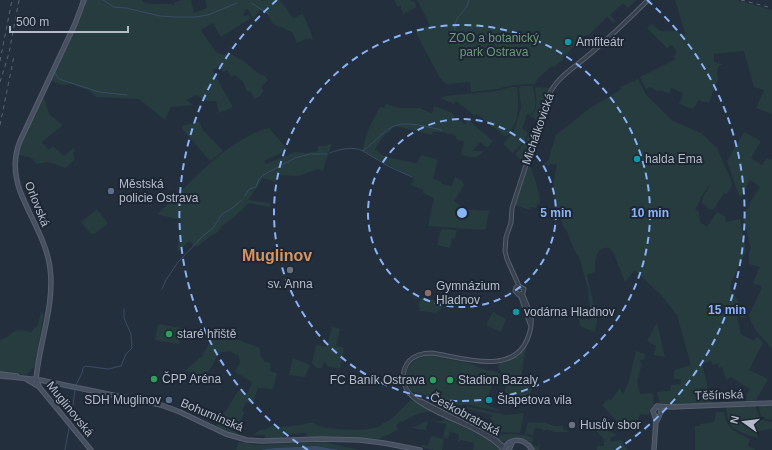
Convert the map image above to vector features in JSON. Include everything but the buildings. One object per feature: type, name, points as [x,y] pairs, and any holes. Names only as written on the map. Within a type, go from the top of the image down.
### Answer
[{"type":"main road","name":"Orlovská","points":[[36,380],[50,291],[50,267],[43,245],[20,191],[15,173],[15,161],[20,141],[75,24],[84,0]]},
{"type":"main road","name":"Bohumínská","points":[[1,376],[36,380],[161,405],[180,412],[226,434],[246,440],[360,440],[384,442],[420,450]]},
{"type":"main road","points":[[22,378],[39,387]]},
{"type":"main road","name":"Muglinovská","points":[[36,380],[42,391],[91,450]]},
{"type":"main road","points":[[42,391],[42,384],[46,382]]},
{"type":"main road","name":"Těšínská","points":[[660,408],[772,403]]},
{"type":"main road","points":[[655,448],[657,416],[661,413],[660,408],[657,406],[653,413],[657,416]]},
{"type":"main road","points":[[505,449],[512,442],[524,442],[530,450]]},
{"type":"street","name":"Michálkovická","points":[[518,286],[514,271],[507,258],[505,247],[506,237],[511,223],[512,210],[549,93],[558,80],[605,41],[648,0]]},
{"type":"street","points":[[530,328],[521,294],[523,288],[518,286],[516,292],[521,294],[531,317],[530,328]]},
{"type":"street","name":"Českobratrská","points":[[505,449],[485,436],[422,404],[407,390],[404,378],[407,365],[417,356],[431,353],[496,362],[508,359],[519,352],[526,344],[530,328]]},
{"type":"street","name":"Českobratrská","points":[[415,399],[476,428],[495,439],[505,449]]},
{"type":"street","points":[[495,439],[503,443],[512,442]]},
{"type":"green space","points":[[86,0],[142,0],[143,2],[150,4],[174,5],[174,3],[181,0],[191,0],[194,13],[207,8],[205,0],[280,0],[292,17],[294,18],[302,14],[302,12],[313,39],[306,39],[297,43],[292,32],[273,24],[267,13],[260,10],[253,19],[248,9],[245,10],[243,16],[249,15],[251,18],[221,37],[213,23],[201,30],[216,52],[224,55],[229,52],[245,62],[259,74],[265,76],[268,80],[261,87],[264,91],[260,96],[254,99],[251,92],[247,91],[243,82],[235,75],[231,77],[227,70],[223,72],[219,66],[212,70],[233,107],[214,115],[219,112],[216,101],[207,101],[196,95],[186,100],[193,105],[171,107],[165,120],[139,99],[96,97],[88,90],[70,84],[63,85],[51,81],[79,21]]},
{"type":"green space","points":[[394,0],[409,0],[415,2],[417,7],[403,14],[401,5],[398,7]]},
{"type":"green space","name":"ZOO a botanický park Ostrava","points":[[417,0],[636,0],[628,8],[623,3],[610,15],[615,21],[614,23],[607,17],[589,35],[585,35],[563,57],[563,60],[554,67],[552,66],[538,78],[535,84],[513,85],[497,89],[471,92],[470,82],[446,84],[440,78],[416,33],[430,25]]},
{"type":"green space","points":[[675,0],[737,0],[772,10],[772,114],[756,108],[764,90],[754,87],[744,51],[714,54],[714,62],[724,65],[719,65],[717,70],[718,79],[709,102],[699,100],[693,109],[679,104],[683,93],[671,88],[669,94],[662,90],[657,91],[650,87],[646,89],[640,77],[676,59],[673,56],[677,53],[672,45],[667,48],[647,28],[652,24],[660,31],[675,31],[684,35],[685,33]]},
{"type":"green space","points":[[638,79],[646,95],[673,121],[701,133],[717,148],[731,180],[732,186],[727,194],[724,193],[714,209],[709,209],[702,203],[703,197],[709,185],[700,198],[695,210],[699,212],[700,222],[707,227],[717,212],[726,217],[725,222],[740,219],[746,251],[731,283],[730,289],[743,308],[746,318],[737,316],[741,334],[754,341],[757,336],[763,343],[749,370],[768,379],[755,402],[746,402],[747,394],[750,389],[731,377],[726,380],[722,367],[719,368],[718,363],[713,365],[711,361],[702,364],[712,403],[660,405],[657,392],[670,391],[671,385],[681,384],[681,379],[674,379],[674,370],[691,365],[677,315],[661,295],[635,270],[625,282],[614,254],[609,248],[604,248],[598,252],[595,272],[587,275],[597,321],[595,332],[581,327],[575,307],[576,306],[580,320],[592,319],[589,292],[579,257],[574,250],[566,229],[564,228],[554,197],[554,183],[557,165],[550,164],[550,166],[543,164],[548,161],[556,135],[590,108],[621,89],[620,87]]},
{"type":"green space","points":[[521,86],[533,86],[535,109],[531,115],[527,114],[522,129],[528,132],[525,140],[513,153],[503,144],[514,131],[521,108],[519,88]]},
{"type":"green space","points":[[510,87],[517,87],[518,114],[514,126],[506,137],[477,114],[475,116],[456,101],[454,104],[440,98],[445,96],[497,91]]},
{"type":"green space","points":[[535,87],[549,88],[536,124],[535,118],[531,117],[534,114],[536,107]]},
{"type":"green space","points":[[44,97],[49,114],[63,125],[42,142],[49,150],[53,146],[64,156],[73,148],[76,151],[73,153],[75,159],[66,168],[48,162],[36,164],[30,157],[21,155],[18,156],[26,132]]},
{"type":"green space","points":[[386,104],[400,108],[420,108],[432,114],[434,106],[450,112],[455,116],[453,118],[456,120],[457,118],[465,124],[468,120],[493,141],[487,148],[480,142],[473,151],[484,151],[476,157],[468,157],[461,155],[464,141],[457,140],[455,135],[448,135],[444,132],[433,132],[432,135],[395,126],[383,137],[375,149],[384,156],[413,163],[417,163],[421,155],[438,160],[433,179],[442,182],[441,184],[452,186],[455,177],[462,181],[464,185],[454,201],[465,209],[489,211],[486,228],[483,230],[428,226],[434,198],[423,193],[423,190],[411,185],[414,178],[362,151],[368,130],[380,107],[384,108]]},
{"type":"green space","points":[[199,121],[203,130],[222,150],[222,152],[210,161],[182,129],[182,126]]},
{"type":"green space","points":[[269,128],[288,150],[264,161],[266,164],[295,152],[306,153],[318,151],[318,146],[325,146],[332,143],[323,170],[317,169],[299,176],[279,175],[276,182],[263,178],[248,200],[270,203],[270,207],[249,203],[222,226],[218,232],[198,246],[193,245],[190,241],[177,252],[181,220],[157,214],[223,152],[253,134]]},
{"type":"green space","points":[[744,132],[761,141],[751,158],[762,165],[767,158],[772,160],[772,349],[754,328],[749,315],[762,288],[760,285],[753,282],[760,267],[749,264],[749,251],[751,248],[743,217],[760,187],[750,180],[741,196],[739,196],[727,161]]},
{"type":"green space","points":[[529,133],[533,134],[525,159],[522,161],[515,154],[526,141]]},
{"type":"green space","points":[[527,166],[531,167],[539,193],[540,204],[538,203],[536,208],[531,207],[530,210],[515,205]]},
{"type":"green space","points":[[97,209],[107,224],[94,234],[91,234],[81,222]]},
{"type":"green space","points":[[441,229],[457,230],[455,238],[452,238],[450,248],[437,245]]},
{"type":"green space","points":[[413,297],[442,301],[440,302],[442,305],[441,309],[436,313],[420,311],[418,304],[421,299]]},
{"type":"green space","points":[[41,312],[44,313],[35,366],[26,375],[0,372],[0,340],[16,331],[31,332],[38,325]]},
{"type":"green space","points":[[493,312],[506,319],[501,332],[486,325]]},
{"type":"green space","points":[[657,323],[665,357],[654,355],[656,346],[647,341]]},
{"type":"green space","name":"staré hřiště","points":[[158,324],[182,328],[179,344],[155,340]]},
{"type":"green space","points":[[332,327],[340,329],[336,346],[344,348],[340,369],[327,366],[324,362],[322,368],[317,368],[312,363],[316,345],[327,347]]},
{"type":"green space","points":[[214,331],[260,348],[260,355],[265,362],[271,363],[270,371],[277,373],[273,389],[258,388],[253,403],[246,402],[242,411],[244,412],[237,435],[216,427],[221,413],[225,412],[239,390],[247,394],[252,382],[235,372],[240,362],[239,356],[230,351],[219,353],[206,376],[185,371],[203,356],[202,354],[206,350]]},
{"type":"green space","points":[[526,347],[521,378],[507,375],[499,370],[499,364],[514,358]]},
{"type":"green space","points":[[636,351],[645,354],[645,358],[640,361],[642,364],[637,381],[640,394],[653,393],[654,406],[648,415],[640,414],[635,431],[620,428],[614,418],[602,405],[607,400],[612,399],[620,388],[623,395],[629,381]]},
{"type":"green space","name":"Stadion Bazaly","points":[[430,356],[469,363],[483,369],[497,372],[502,376],[521,380],[534,385],[526,404],[503,396],[508,379],[495,377],[485,404],[504,412],[465,404],[451,406],[442,400],[411,391],[408,385],[407,373],[412,363],[423,357]]},
{"type":"green space","points":[[293,358],[310,365],[305,377],[289,375]]},
{"type":"green space","points":[[411,400],[436,413],[423,413],[402,422],[400,421],[396,426],[398,430],[379,439],[335,436],[307,437],[306,433],[284,434],[284,438],[264,439],[265,435],[253,435],[260,430],[267,429],[270,426],[285,427],[310,423],[333,429],[370,429],[378,427],[383,424],[382,423],[390,420]]},
{"type":"green space","points":[[772,404],[772,420],[762,418],[759,406]]},
{"type":"green space","points":[[755,405],[760,419],[772,422],[772,429],[758,431],[758,438],[742,433],[731,426],[728,421],[726,406]]},
{"type":"green space","points":[[464,406],[506,415],[524,413],[520,433],[492,433],[464,419],[460,414],[461,413],[470,419],[489,427],[492,415],[465,408],[460,408],[459,411],[457,411],[457,407]]},
{"type":"green space","points":[[716,412],[724,412],[725,418],[732,429],[750,439],[748,446],[756,450],[695,450],[695,426],[714,422]]},
{"type":"green space","points":[[447,419],[483,437],[501,450],[473,450],[474,443],[461,440],[458,441],[459,435],[450,431],[448,439],[443,437],[446,424],[429,420],[441,421]]},
{"type":"green space","points":[[428,421],[426,429],[428,430],[412,428]]},
{"type":"green space","points":[[528,422],[563,426],[563,429],[569,432],[554,432],[547,429],[543,432],[542,429],[535,428],[533,435],[525,434]]},
{"type":"green space","points":[[594,429],[609,431],[617,435],[610,438],[611,442],[621,440],[627,450],[597,450],[597,446],[604,446],[604,439]]},
{"type":"green space","points":[[492,435],[526,435],[533,438],[532,444],[538,447],[540,441],[539,450],[533,450],[528,443],[510,441],[503,442]]},
{"type":"green space","points":[[431,436],[444,439],[442,450],[421,447],[422,444],[428,446]]},
{"type":"green space","points":[[239,442],[259,445],[325,442],[359,450],[339,450],[316,446],[236,450]]},
{"type":"water","points":[[316,446],[339,450],[259,450],[275,448]]},
{"type":"waterway","points":[[78,12],[81,0]]},
{"type":"waterway","points":[[103,0],[114,7],[126,8],[160,16],[177,17],[208,15],[237,3]]},
{"type":"waterway","points":[[459,45],[456,39],[455,25],[469,0]]},
{"type":"waterway","points":[[251,3],[269,14]]},
{"type":"waterway","points":[[55,73],[58,78],[62,80],[99,92],[127,95]]},
{"type":"waterway","points":[[330,153],[346,149],[359,149],[363,151],[388,129],[398,125],[410,124],[442,130]]},
{"type":"waterway","points":[[363,151],[388,166],[412,177]]},
{"type":"waterway","points":[[245,196],[249,189],[256,187],[259,179],[263,175],[295,158],[310,154],[327,154]]},
{"type":"waterway","points":[[162,289],[178,262],[203,236],[213,228],[222,214],[242,200]]},
{"type":"waterway","points":[[76,385],[85,366],[108,369],[121,366],[126,354],[132,348],[131,334],[124,318],[124,309]]},
{"type":"waterway","points":[[71,420],[75,390]]},
{"type":"waterway","points":[[65,450],[69,428]]},
{"type":"railway","points":[[0,61],[12,0]]},
{"type":"railway","points":[[0,82],[9,53],[19,0]]},
{"type":"railway","points":[[741,0],[772,8]]},
{"type":"railway","points":[[0,125],[14,56]]},
{"type":"place","name":"Amfiteátr","points":[[568,42]]},
{"type":"place","name":"halda Ema","points":[[637,159]]},
{"type":"place","name":"Městská policie Ostrava","points":[[111,191]]},
{"type":"place","name":"sv. Anna","points":[[290,270]]},
{"type":"place","name":"Gymnázium Hladnov","points":[[428,293]]},
{"type":"place","name":"vodárna Hladnov","points":[[516,312]]},
{"type":"place","name":"staré hřiště","points":[[169,334]]},
{"type":"place","name":"ČPP Aréna","points":[[154,379]]},
{"type":"place","name":"FC Baník Ostrava","points":[[433,380]]},
{"type":"place","name":"Stadion Bazaly","points":[[450,380]]},
{"type":"place","name":"SDH Muglinov","points":[[169,400]]},
{"type":"place","name":"Šlapetova vila","points":[[489,400]]},
{"type":"place","name":"Husův sbor","points":[[572,425]]},
{"type":"district","name":"Muglinov","points":[[277,255]]}]
